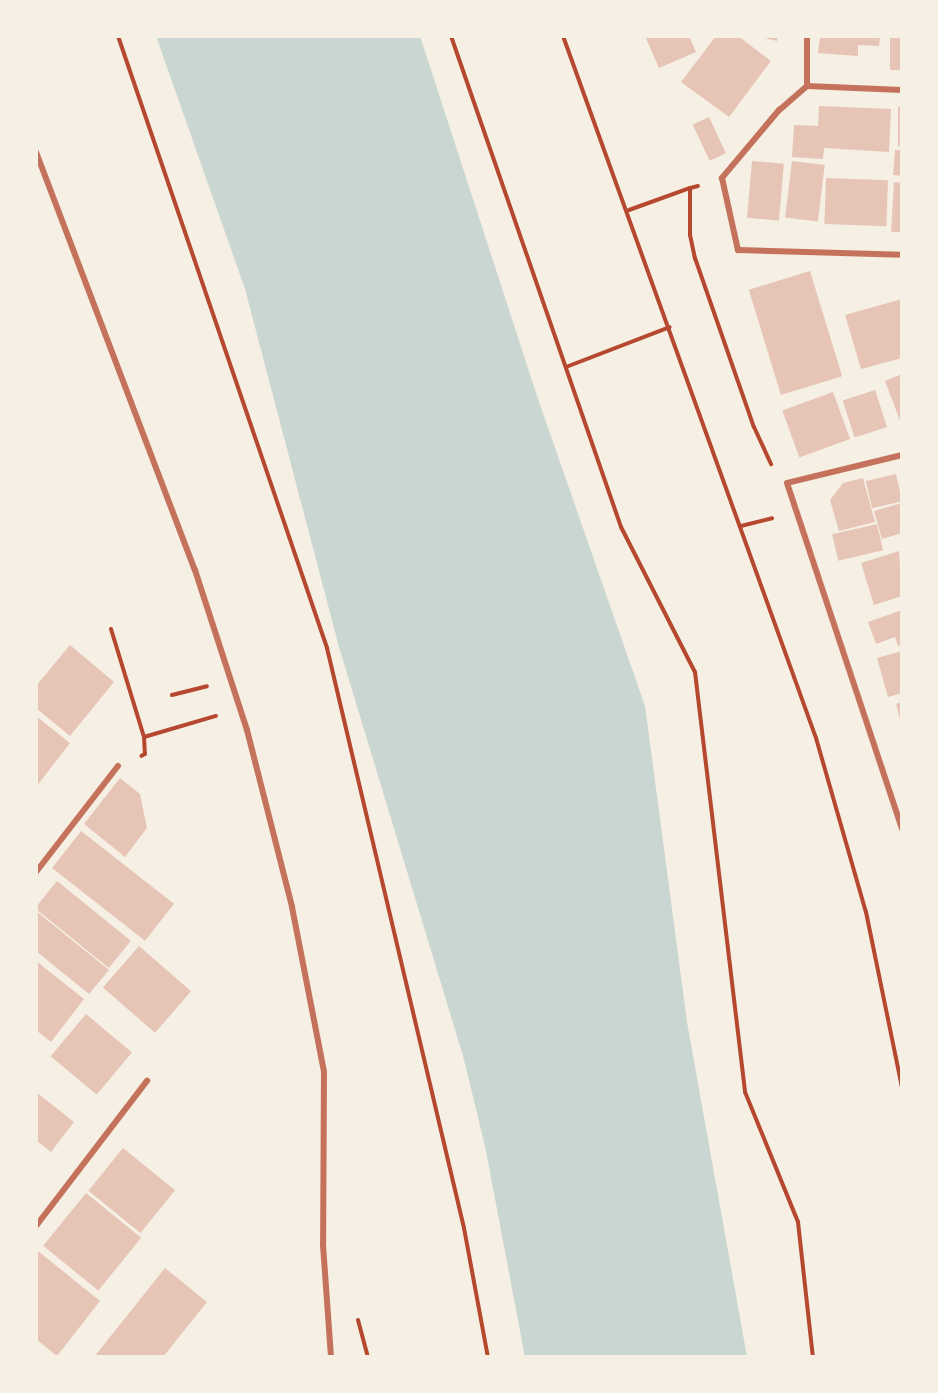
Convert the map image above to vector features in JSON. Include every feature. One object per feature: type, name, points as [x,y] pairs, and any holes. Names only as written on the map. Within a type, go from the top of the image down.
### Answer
[{"type":"street","points":[[807,36],[807,86]]},
{"type":"street","points":[[902,90],[807,86],[779,110],[722,178],[738,250],[902,255]]},
{"type":"street","points":[[36,152],[195,570],[240,708],[292,907],[324,1072],[322,1245],[331,1357]]},
{"type":"street","points":[[902,454],[787,483],[902,830]]},
{"type":"street","points":[[36,872],[118,766]]},
{"type":"street","points":[[36,1226],[147,1081]]},
{"type":"path","points":[[118,36],[327,648],[464,1228],[488,1357]]},
{"type":"path","points":[[451,36],[621,527],[695,672],[745,1092],[798,1222],[813,1357]]},
{"type":"path","points":[[563,36],[629,210],[816,738],[866,912],[902,1087]]},
{"type":"path","points":[[629,210],[722,178]]},
{"type":"path","points":[[690,188],[690,235],[695,258],[754,427],[775,473],[787,483]]},
{"type":"path","points":[[566,367],[670,327]]},
{"type":"path","points":[[111,628],[144,737],[144,754],[118,766]]},
{"type":"path","points":[[172,695],[231,680]]},
{"type":"path","points":[[144,737],[240,708]]},
{"type":"shaded area","points":[[156,36],[420,36],[538,399],[645,706],[687,1022],[747,1357],[525,1357],[485,1146],[463,1056],[339,647],[245,289]]},
{"type":"building","points":[[645,36],[689,36],[696,52],[659,68]]},
{"type":"building","points":[[716,36],[738,36],[771,61],[729,117],[681,82]]},
{"type":"building","points":[[756,36],[778,36],[777,41]]},
{"type":"building","points":[[820,36],[880,36],[879,46],[858,45],[858,56],[818,53]]},
{"type":"building","points":[[890,36],[902,36],[902,70],[890,70]]},
{"type":"building","points":[[819,106],[891,109],[889,152],[824,148],[823,159],[792,157],[794,125],[818,126]]},
{"type":"building","points":[[898,107],[902,107],[902,146],[898,146]]},
{"type":"building","points":[[709,117],[726,153],[710,161],[693,125]]},
{"type":"building","points":[[895,150],[902,150],[902,176],[893,175]]},
{"type":"building","points":[[752,161],[784,164],[779,221],[747,218]]},
{"type":"building","points":[[792,161],[825,165],[818,222],[785,218]]},
{"type":"building","points":[[826,178],[888,180],[886,226],[824,224]]},
{"type":"building","points":[[894,182],[902,183],[902,232],[891,232]]},
{"type":"building","points":[[810,271],[842,376],[781,395],[749,290]]},
{"type":"building","points":[[902,299],[902,358],[861,369],[845,315]]},
{"type":"building","points":[[902,374],[902,426],[885,381]]},
{"type":"building","points":[[875,390],[887,427],[855,438],[843,401]]},
{"type":"building","points":[[833,392],[850,439],[799,457],[782,410]]},
{"type":"building","points":[[896,474],[902,501],[872,508],[866,481]]},
{"type":"building","points":[[863,478],[875,522],[839,531],[830,500],[843,483]]},
{"type":"building","points":[[902,503],[902,533],[882,539],[874,511]]},
{"type":"building","points":[[877,524],[883,550],[838,561],[832,534]]},
{"type":"building","points":[[899,551],[902,596],[874,605],[861,563]]},
{"type":"building","points":[[902,610],[902,645],[898,646],[895,637],[876,644],[868,622]]},
{"type":"building","points":[[70,645],[114,682],[70,736],[36,708],[36,686]]},
{"type":"building","points":[[902,651],[902,693],[888,697],[877,658]]},
{"type":"building","points":[[902,702],[902,723],[901,723],[896,704]]},
{"type":"building","points":[[36,716],[70,743],[36,787]]},
{"type":"building","points":[[120,778],[140,794],[147,828],[125,857],[84,824]]},
{"type":"building","points":[[81,831],[174,904],[145,941],[52,868]]},
{"type":"building","points":[[57,881],[131,941],[109,968],[36,909]]},
{"type":"building","points":[[36,911],[109,970],[89,994],[36,951]]},
{"type":"building","points":[[139,946],[191,991],[155,1033],[103,988]]},
{"type":"building","points":[[36,961],[84,999],[51,1042],[36,1030]]},
{"type":"building","points":[[86,1014],[132,1053],[97,1095],[51,1056]]},
{"type":"building","points":[[36,1092],[74,1122],[51,1152],[36,1140]]},
{"type":"building","points":[[123,1148],[175,1190],[140,1233],[88,1191]]},
{"type":"building","points":[[86,1193],[141,1238],[98,1291],[43,1246]]},
{"type":"building","points":[[38,1251],[100,1301],[57,1356],[36,1339]]},
{"type":"building","points":[[165,1268],[207,1302],[163,1357],[94,1357]]}]
